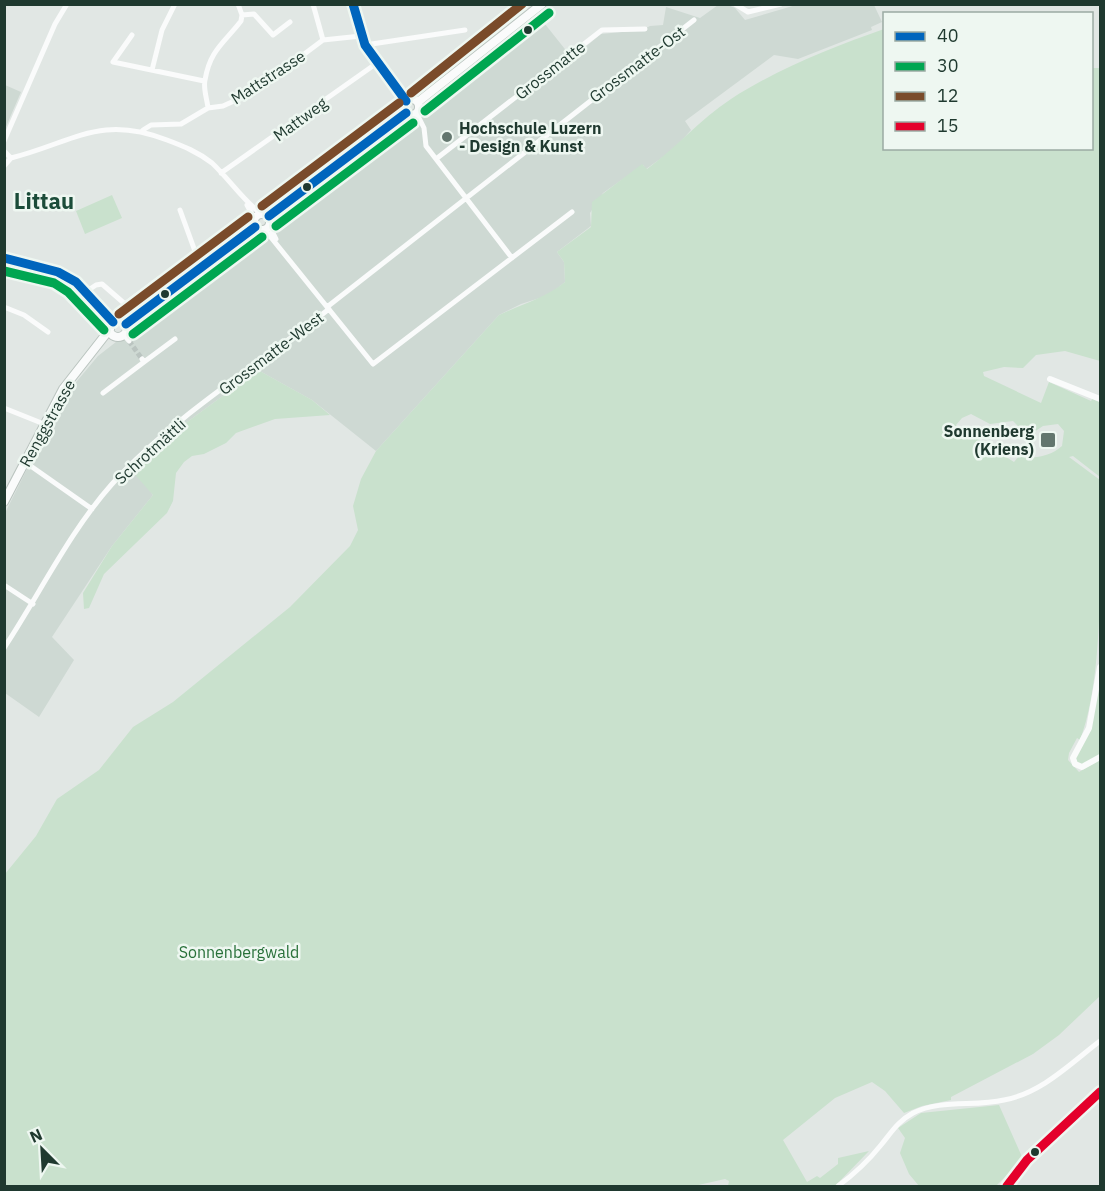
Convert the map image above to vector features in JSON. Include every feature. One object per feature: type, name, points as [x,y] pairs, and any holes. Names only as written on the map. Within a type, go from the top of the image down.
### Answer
[{"type":"main road","points":[[418,102],[542,4]]},
{"type":"main road","points":[[255,227],[257,215],[269,216],[406,113],[417,114],[420,107],[418,102],[411,99],[406,101],[403,106],[406,113]]},
{"type":"main road","points":[[126,324],[121,320],[111,325],[112,334],[124,338],[126,324],[255,227],[267,227],[269,216]]},
{"type":"main road","name":"Renggstrasse","points":[[4,502],[70,379],[96,348],[111,325]]},
{"type":"main road","name":"Renggstrasse","points":[[96,348],[124,338]]},
{"type":"street","points":[[4,141],[55,24],[67,4]]},
{"type":"street","points":[[152,70],[162,30],[175,4]]},
{"type":"street","points":[[208,108],[204,81],[213,53],[237,26],[242,15],[238,4]]},
{"type":"street","points":[[313,4],[323,40]]},
{"type":"street","points":[[353,4],[365,45],[406,101]]},
{"type":"street","points":[[735,4],[748,12],[781,4]]},
{"type":"street","points":[[242,15],[254,14],[273,35],[290,22]]},
{"type":"street","name":"Grossmatte-Ost","points":[[467,200],[591,99],[694,20]]},
{"type":"street","name":"Grossmatte","points":[[436,159],[602,30],[645,29]]},
{"type":"street","points":[[365,45],[465,30]]},
{"type":"street","points":[[132,35],[113,62],[204,81]]},
{"type":"street","name":"Mattstrasse","points":[[143,130],[151,125],[181,124],[208,108],[223,106],[234,101],[271,79],[323,40],[361,36]]},
{"type":"street","name":"Mattweg","points":[[221,173],[377,63]]},
{"type":"street","points":[[417,114],[424,128],[426,146],[512,258]]},
{"type":"street","points":[[4,166],[11,158],[107,128],[143,130],[198,153],[221,173],[257,215]]},
{"type":"street","points":[[5,150],[11,158]]},
{"type":"street","points":[[328,308],[467,200]]},
{"type":"street","points":[[180,210],[196,254]]},
{"type":"street","points":[[267,227],[369,362],[377,363],[572,212]]},
{"type":"street","points":[[87,291],[102,284],[125,304],[196,254],[205,254],[210,261]]},
{"type":"street","points":[[4,258],[58,272],[87,291],[111,325]]},
{"type":"street","points":[[4,307],[24,315],[48,332]]},
{"type":"street","name":"Grossmatte-West","points":[[213,398],[328,308]]},
{"type":"street","points":[[103,393],[143,360],[174,339]]},
{"type":"street","points":[[1050,379],[1101,399]]},
{"type":"street","name":"Schrotmättli","points":[[4,648],[92,509],[137,460],[213,398]]},
{"type":"street","points":[[4,408],[44,424]]},
{"type":"street","points":[[25,462],[92,509]]},
{"type":"street","points":[[4,585],[33,604]]},
{"type":"street","points":[[1101,667],[1089,728],[1073,758],[1074,764],[1082,767],[1101,757]]},
{"type":"street","points":[[838,1186],[880,1147],[897,1125],[914,1113],[934,1106],[1001,1101],[1022,1095],[1047,1082],[1101,1041]]},
{"type":"street","points":[[1007,1186],[1023,1164],[1064,1130],[1101,1092]]},
{"type":"shaded area","points":[[718,5],[735,8],[745,20],[796,5],[874,5],[882,22],[871,27],[872,30],[798,59],[774,55],[685,121],[691,130],[673,150],[646,169],[643,165],[603,193],[590,213],[591,226],[557,252],[564,262],[565,282],[549,295],[521,304],[499,315],[376,451],[312,400],[258,370],[147,452],[144,483],[153,495],[112,546],[52,637],[74,660],[39,717],[5,693],[4,515],[62,399],[98,356],[537,14],[572,58],[601,34],[642,30],[650,26],[663,25],[666,7],[700,18]]},
{"type":"shaded area","points":[[5,85],[21,92],[5,129]]},
{"type":"green space","name":"Sonnenbergwald","points":[[883,29],[883,150],[1093,150],[1093,68],[1100,68],[1100,361],[1065,351],[1036,355],[1023,368],[1004,367],[983,372],[984,376],[1041,403],[1049,382],[1091,401],[1093,398],[1100,402],[1100,477],[1073,456],[1069,457],[1100,480],[1100,542],[1099,613],[1094,683],[1080,740],[1077,738],[1068,760],[1079,772],[1100,760],[1100,996],[1059,1035],[1033,1054],[951,1097],[951,1100],[922,1106],[904,1113],[885,1091],[872,1082],[835,1098],[783,1140],[807,1182],[817,1176],[820,1178],[838,1164],[838,1158],[869,1151],[835,1186],[728,1186],[729,1181],[725,1179],[694,1186],[5,1186],[5,874],[36,836],[57,799],[99,770],[133,727],[173,702],[290,607],[350,546],[358,530],[353,506],[361,479],[376,451],[499,315],[541,297],[565,282],[564,262],[557,252],[591,227],[592,202],[642,164],[647,169],[731,99],[767,78],[825,51]],"holes":[[[971,414],[990,424],[1013,421],[1026,434],[1031,434],[1043,426],[1058,424],[1064,431],[1062,446],[1042,456],[1030,458],[1019,456],[1014,462],[956,425],[962,418]]]},
{"type":"green space","points":[[112,195],[122,218],[85,234],[76,211]]},
{"type":"green space","points":[[258,370],[312,400],[330,415],[275,419],[236,433],[226,443],[204,454],[192,456],[184,462],[176,473],[173,501],[167,513],[104,574],[89,608],[84,609],[83,593],[112,546],[153,495],[130,469],[179,428]]},
{"type":"green space","points":[[1100,678],[1100,756],[1086,764],[1078,765],[1075,759],[1091,727]]},
{"type":"green space","points":[[999,1105],[1023,1159],[996,1186],[919,1186],[909,1174],[900,1153],[905,1138],[898,1128],[921,1113]]},
{"type":"tunnel","points":[[129,341],[142,359]]},
{"type":"transit line","name":"40","points":[[353,4],[365,45],[406,101]]},
{"type":"transit line","name":"12","points":[[411,93],[522,4]]},
{"type":"transit line","name":"30","points":[[425,111],[549,13]]},
{"type":"transit line","name":"12","points":[[262,206],[399,103]]},
{"type":"transit line","name":"40","points":[[269,216],[406,113]]},
{"type":"transit line","name":"30","points":[[276,226],[413,123]]},
{"type":"transit line","name":"12","points":[[119,314],[248,217]]},
{"type":"transit line","name":"40","points":[[126,324],[255,227]]},
{"type":"transit line","name":"30","points":[[133,334],[262,237]]},
{"type":"transit line","name":"40","points":[[4,258],[58,272],[76,282],[113,322]]},
{"type":"transit line","name":"30","points":[[4,271],[54,283],[68,292],[104,330]]},
{"type":"transit line","name":"15","points":[[1007,1186],[1027,1160],[1100,1092]]},
{"type":"place","name":"Hochschule Luzern - Design & Kunst","points":[[447,137]]},
{"type":"place","name":"Sonnenberg (Kriens)","points":[[1048,440]]},
{"type":"district","name":"Littau","points":[[44,200]]}]
